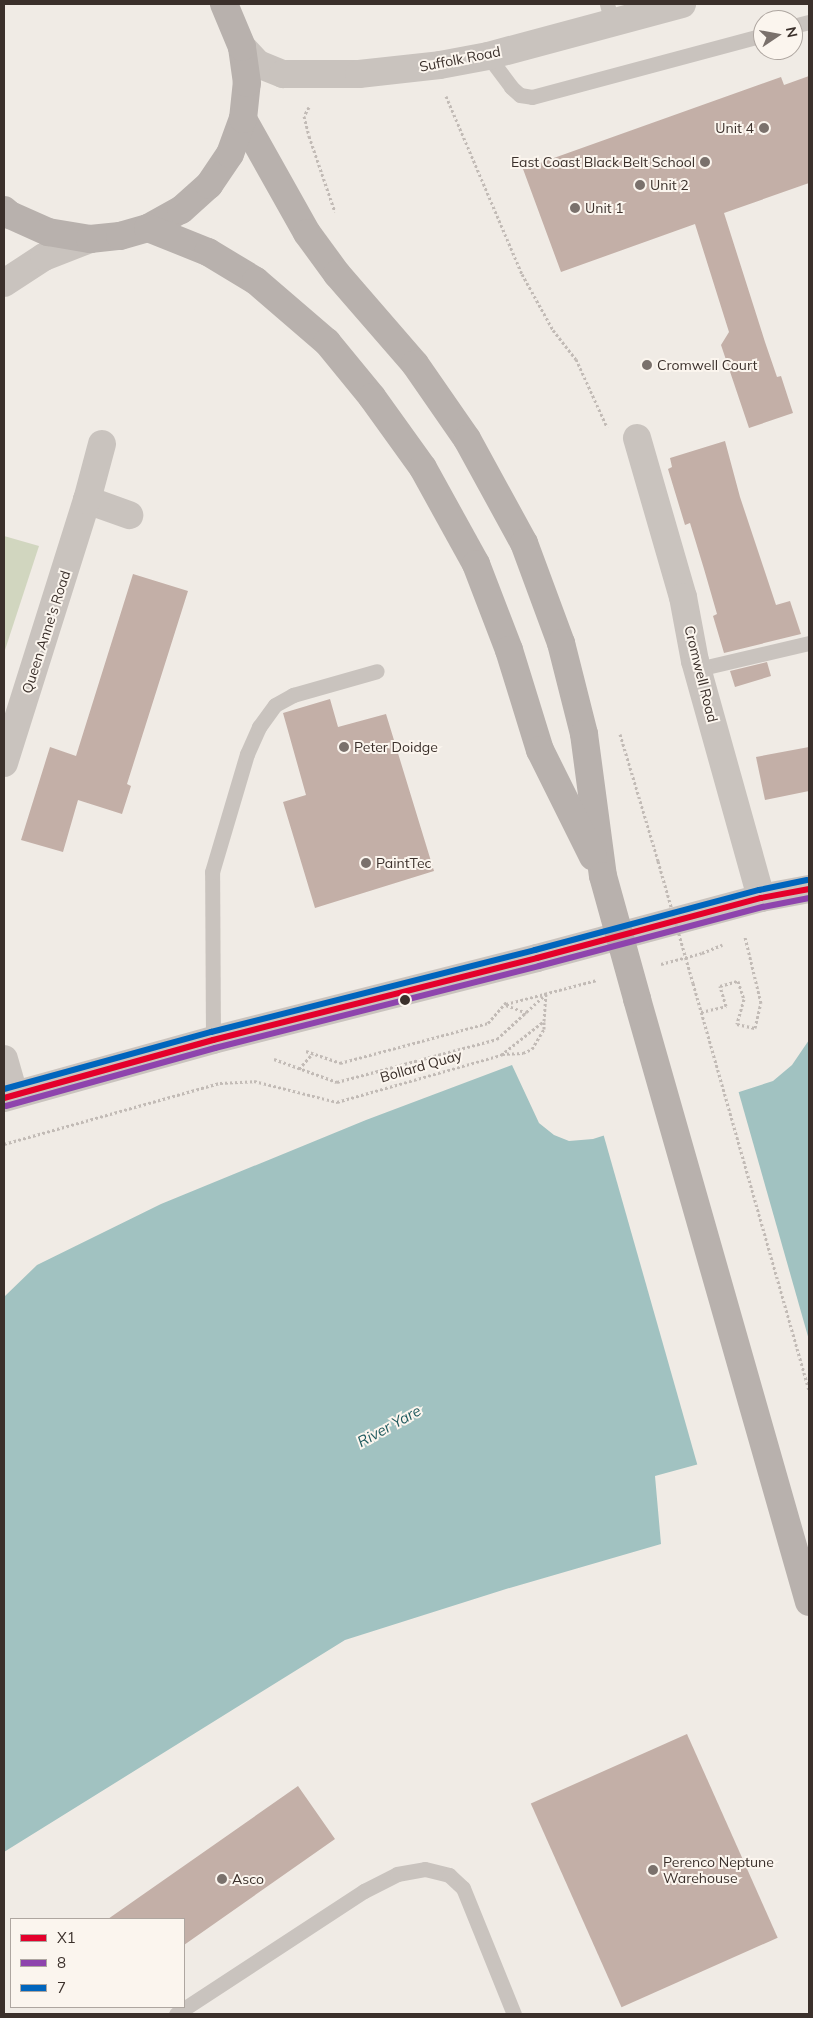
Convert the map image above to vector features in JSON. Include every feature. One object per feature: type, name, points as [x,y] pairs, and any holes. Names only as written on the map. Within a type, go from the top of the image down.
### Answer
[{"type":"main road","points":[[4,210],[10,215],[48,232],[90,239],[120,236],[148,228],[182,210],[209,185],[230,154],[243,118],[247,83],[239,26],[224,4]]},
{"type":"main road","points":[[243,118],[307,233],[337,274],[415,364],[468,439],[524,543],[561,643],[584,734],[603,876],[809,1602]]},
{"type":"main road","points":[[148,228],[208,252],[263,287],[327,342],[372,397],[423,468],[476,564],[509,650],[540,750],[603,876]]},
{"type":"street","name":"Suffolk Road","points":[[239,26],[258,64],[283,74],[359,74],[440,65],[488,56],[609,13],[682,4]]},
{"type":"street","points":[[4,283],[44,257],[90,239]]},
{"type":"street","name":"Queen Anne's Road","points":[[4,763],[87,500],[102,444]]},
{"type":"street","name":"Cromwell Road","points":[[639,444],[683,597],[698,669],[761,898]]},
{"type":"street","points":[[87,500],[129,516]]},
{"type":"street","points":[[4,1059],[9,1096],[213,1040],[537,958],[761,898],[809,889]]},
{"type":"lane","points":[[488,56],[510,88],[520,95],[532,97],[753,38]]},
{"type":"lane","points":[[698,669],[809,643]]},
{"type":"lane","points":[[213,1040],[212,872],[247,754],[255,736],[275,705],[293,695],[377,671]]},
{"type":"lane","points":[[176,2014],[364,1891],[397,1874],[425,1868],[449,1874],[463,1888],[514,2014]]},
{"type":"path","points":[[444,91],[522,274],[553,330],[576,359],[608,430]]},
{"type":"path","points":[[312,101],[304,116],[309,136],[340,220]]},
{"type":"path","points":[[658,860],[809,1391]]},
{"type":"path","points":[[736,939],[754,934]]},
{"type":"path","points":[[701,1012],[726,1006],[720,986],[738,981],[744,999],[737,1024],[755,1028],[761,1003],[744,936]]},
{"type":"path","points":[[656,965],[702,953],[728,943]]},
{"type":"path","points":[[261,1028],[312,1054],[340,1063],[488,1023],[505,1004],[601,979]]},
{"type":"path","points":[[500,1054],[523,1053],[532,1049],[544,1029],[546,994]]},
{"type":"path","points":[[265,1055],[337,1082],[497,1038],[546,994]]},
{"type":"path","name":"Bollard Quay","points":[[4,1144],[220,1083],[254,1081],[337,1102],[500,1054],[544,1021]]},
{"type":"green space","points":[[4,536],[39,546],[4,653]]},
{"type":"water","name":"River Yare","points":[[809,1040],[809,1434],[655,1476],[661,1544],[506,1589],[345,1640],[4,1852],[4,1297],[37,1265],[161,1204],[366,1120],[512,1065],[539,1123],[554,1135],[569,1141],[593,1139],[773,1081],[792,1065]]},
{"type":"pier","points":[[738,1090],[809,1340],[809,1437],[698,1467],[603,1133]]},
{"type":"building","points":[[809,76],[809,183],[724,213],[777,377],[781,376],[793,413],[749,428],[721,345],[729,332],[695,224],[561,272],[523,169],[781,77],[784,85]]},
{"type":"building","points":[[725,441],[740,497],[776,605],[790,601],[801,634],[724,653],[713,616],[717,614],[690,523],[685,525],[668,469],[672,467],[670,458]]},
{"type":"building","points":[[133,574],[188,591],[127,784],[131,786],[122,814],[78,800],[63,852],[21,840],[50,747],[76,756]]},
{"type":"building","points":[[767,662],[771,676],[735,687],[730,671]]},
{"type":"building","points":[[330,699],[338,727],[386,714],[434,871],[315,908],[283,802],[306,795],[283,713]]},
{"type":"building","points":[[809,747],[809,791],[765,800],[756,757]]},
{"type":"building","name":"Perenco Neptune Warehouse","points":[[687,1734],[778,1938],[621,2007],[531,1804]]},
{"type":"building","name":"Asco","points":[[298,1786],[335,1839],[185,1944],[185,1918],[109,1918]]},
{"type":"transit line","name":"7","points":[[4,1089],[211,1032],[535,950],[759,890],[807,880]]},
{"type":"transit line","name":"X1","points":[[4,1098],[213,1040],[537,958],[761,898],[809,889]]},
{"type":"transit line","name":"8","points":[[6,1106],[215,1048],[763,907],[809,898]]},
{"type":"place","name":"Unit 4","points":[[764,128]]},
{"type":"place","name":"East Coast Black Belt School","points":[[705,162]]},
{"type":"place","name":"Unit 2","points":[[640,185]]},
{"type":"place","name":"Unit 1","points":[[575,208]]},
{"type":"place","name":"Cromwell Court","points":[[647,365]]},
{"type":"place","name":"Peter Doidge","points":[[344,747]]},
{"type":"place","name":"PaintTec","points":[[366,863]]},
{"type":"place","name":"Perenco Neptune Warehouse","points":[[653,1870]]},
{"type":"place","name":"Asco","points":[[222,1879]]}]
